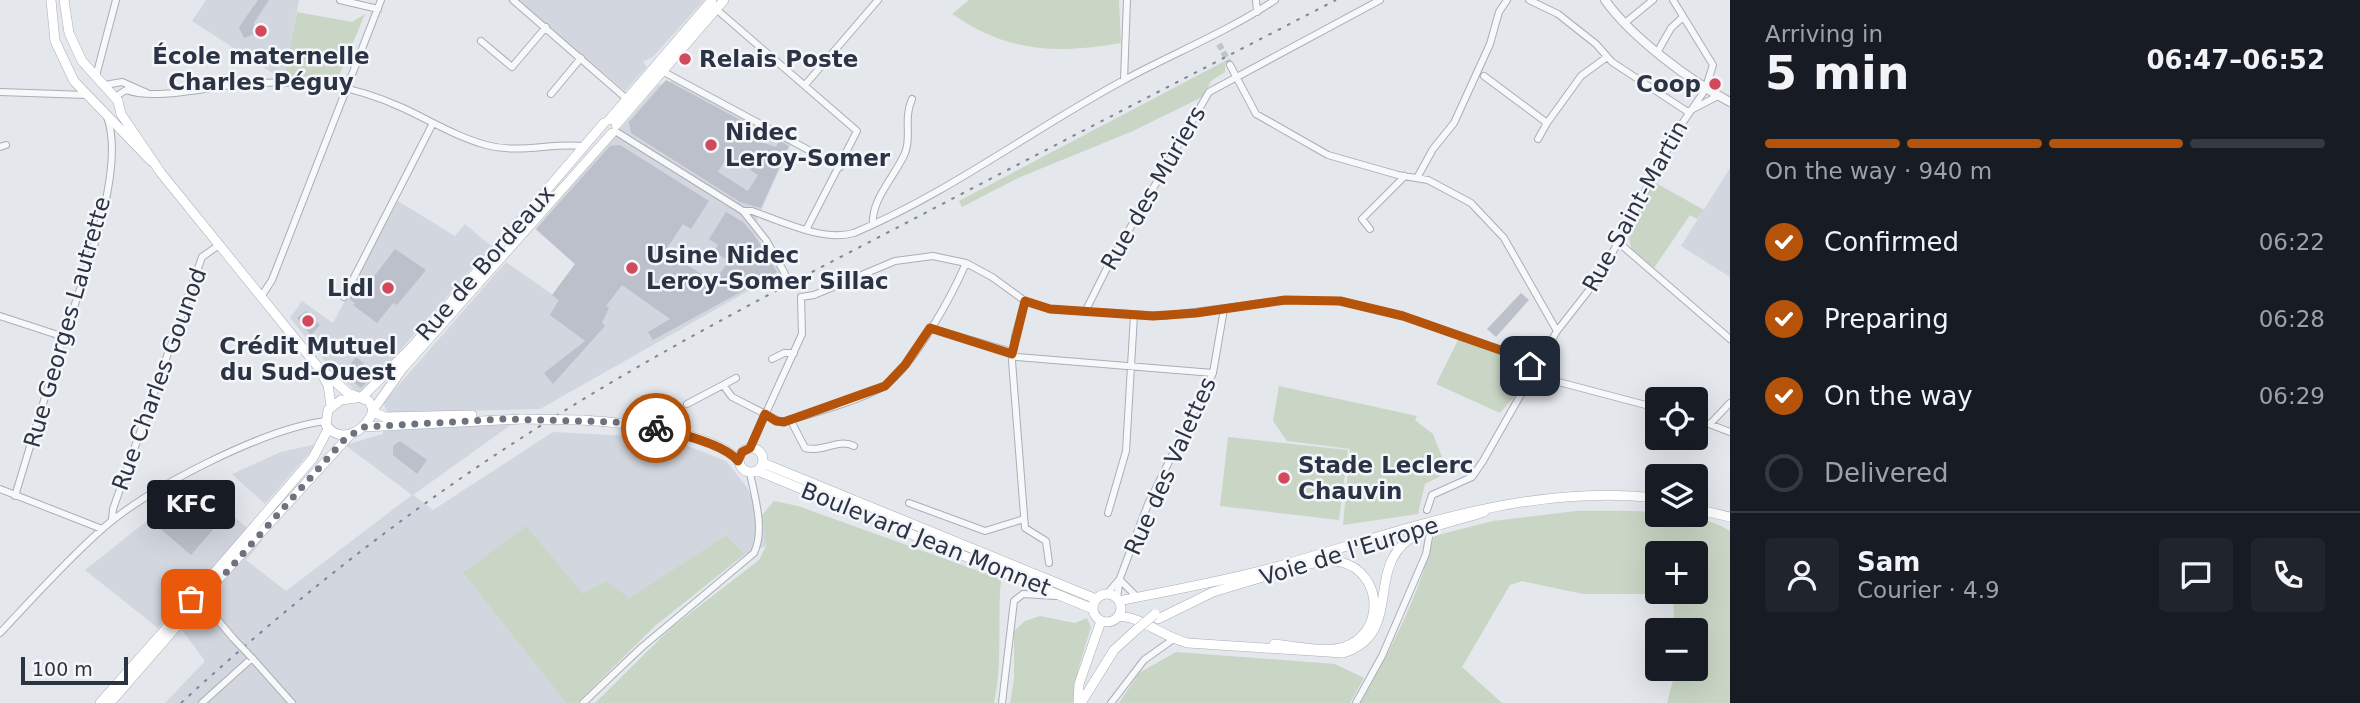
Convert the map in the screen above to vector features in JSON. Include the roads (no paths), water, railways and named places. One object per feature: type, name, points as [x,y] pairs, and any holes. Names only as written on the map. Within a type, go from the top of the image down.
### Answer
[{"type":"main road","points":[[51,0],[55,41],[71,76],[106,117],[158,167]]},
{"type":"main road","points":[[64,0],[69,33],[82,61],[115,97],[120,110],[158,167],[318,368],[328,385],[331,406],[327,425],[313,458],[110,703]]},
{"type":"main road","name":"Rue de Bordeaux","points":[[359,398],[412,347],[562,174],[582,146],[611,126],[628,100],[714,5],[724,0]]},
{"type":"main road","name":"Rue de Bordeaux","points":[[373,411],[403,368],[611,126],[662,71],[714,5]]},
{"type":"main road","points":[[71,76],[74,62],[82,61]]},
{"type":"main road","points":[[106,117],[120,110]]},
{"type":"main road","points":[[318,368],[359,398],[369,401],[373,411],[385,417],[582,418],[658,423],[706,437],[743,454],[760,452],[757,469]]},
{"type":"main road","points":[[331,406],[341,400],[359,398]]},
{"type":"main road","points":[[363,427],[373,411]]},
{"type":"main road","points":[[100,703],[351,434],[363,427],[526,417]]},
{"type":"main road","points":[[327,425],[338,435],[351,434]]},
{"type":"main road","points":[[743,454],[742,469],[757,469],[1095,604],[1101,621],[1079,684],[1080,703]]},
{"type":"main road","name":"Boulevard Jean Monnet","points":[[757,469],[1068,597],[1095,604]]},
{"type":"main road","points":[[1279,569],[1492,505],[1573,495],[1645,499]]},
{"type":"main road","name":"Voie de l'Europe","points":[[1080,703],[1114,650],[1156,617],[1206,589],[1495,509],[1575,499],[1645,500]]},
{"type":"main road","points":[[1101,621],[1129,616],[1172,636],[1333,655],[1353,650],[1366,642],[1376,629],[1391,559],[1407,541],[1495,509]]},
{"type":"main road","points":[[1708,510],[1730,515]]},
{"type":"main road","points":[[1095,604],[1107,594],[1119,602],[1172,636],[1334,648],[1350,644],[1368,629],[1375,600],[1364,575],[1353,567],[1333,561],[1279,569],[1119,602]]},
{"type":"main road","points":[[1118,616],[1119,602]]},
{"type":"main road","name":"Voie de l'Europe","points":[[1086,703],[1112,661],[1139,630]]},
{"type":"street","points":[[96,76],[116,0]]},
{"type":"street","points":[[340,0],[378,9]]},
{"type":"street","points":[[261,297],[272,280],[381,0]]},
{"type":"street","points":[[513,0],[628,100]]},
{"type":"street","points":[[804,85],[878,0]]},
{"type":"street","points":[[1124,80],[1127,0]]},
{"type":"street","points":[[1256,0],[1257,12]]},
{"type":"street","points":[[743,211],[752,211],[807,228],[842,235],[873,224],[934,194],[1124,80],[1216,35],[1275,0]]},
{"type":"street","name":"Rue des Mûriers","points":[[1085,312],[1209,92],[1380,0]]},
{"type":"street","points":[[1417,178],[1433,149],[1454,123],[1490,44],[1499,12],[1507,0]]},
{"type":"street","points":[[1529,0],[1558,13],[1607,57],[1688,112]]},
{"type":"street","points":[[1605,0],[1658,51],[1705,90],[1730,102]]},
{"type":"street","points":[[1626,22],[1653,0]]},
{"type":"street","points":[[1673,0],[1713,65],[1705,90]]},
{"type":"street","points":[[714,5],[857,131],[807,228]]},
{"type":"street","points":[[1658,51],[1671,28],[1683,17]]},
{"type":"street","points":[[481,41],[512,67],[546,27]]},
{"type":"street","points":[[1216,35],[1219,44]]},
{"type":"street","points":[[1538,139],[1581,76],[1607,57]]},
{"type":"street","points":[[551,94],[581,58]]},
{"type":"street","points":[[1230,65],[1256,114],[1328,155],[1428,180],[1471,203],[1504,238],[1557,331]]},
{"type":"street","points":[[662,71],[840,167]]},
{"type":"street","points":[[57,95],[70,92],[71,76]]},
{"type":"street","points":[[1484,76],[1547,123]]},
{"type":"street","points":[[105,85],[122,82],[147,93]]},
{"type":"street","points":[[115,97],[126,90],[140,95],[267,82],[317,82],[346,87],[468,139],[500,148],[582,146]]},
{"type":"street","name":"Rue Saint-Martin","points":[[1427,510],[1432,495],[1472,477],[1500,434],[1557,331],[1600,276],[1688,112],[1705,90]]},
{"type":"street","points":[[0,92],[87,95]]},
{"type":"street","name":"Rue Saint-Martin","points":[[1688,112],[1718,96]]},
{"type":"street","points":[[873,224],[876,208],[906,153],[905,123],[912,99]]},
{"type":"street","name":"Rue Georges Lautrette","points":[[106,117],[112,147]]},
{"type":"street","points":[[344,297],[433,123]]},
{"type":"street","points":[[611,126],[743,211],[766,240],[792,288],[801,297],[804,325],[794,353],[743,454]]},
{"type":"street","name":"Rue Georges Lautrette","points":[[15,496],[91,255],[112,147],[116,134],[123,133]]},
{"type":"street","points":[[1370,229],[1362,219],[1405,176]]},
{"type":"street","points":[[1619,243],[1730,339]]},
{"type":"street","name":"Rue Charles Gounod","points":[[112,520],[117,496],[202,257],[219,245]]},
{"type":"street","points":[[801,297],[814,295],[895,261],[944,256],[992,277],[1025,301],[1040,307],[1164,316],[1300,299],[1368,306],[1506,352],[1551,380],[1645,405]]},
{"type":"street","points":[[723,385],[732,397],[778,422],[885,386],[905,365],[930,328],[965,263]]},
{"type":"street","points":[[1025,301],[1012,354],[1024,519],[1029,533],[1046,541],[1050,551],[1049,563]]},
{"type":"street","name":"Rue des Valettes","points":[[1119,602],[1120,580],[1148,504],[1213,373],[1224,309]]},
{"type":"street","points":[[1108,513],[1126,451],[1134,315]]},
{"type":"street","points":[[0,316],[64,337]]},
{"type":"street","points":[[930,328],[1012,354],[1017,358],[1213,373]]},
{"type":"street","points":[[772,359],[784,353],[794,353]]},
{"type":"street","points":[[687,404],[736,377]]},
{"type":"street","points":[[1730,403],[1710,424],[1730,432]]},
{"type":"street","points":[[790,419],[805,448],[816,451],[845,443],[854,446]]},
{"type":"street","points":[[0,633],[112,520],[168,485],[220,459],[277,435],[327,425]]},
{"type":"street","points":[[583,703],[642,647],[754,553],[759,543],[757,469]]},
{"type":"street","points":[[0,489],[102,528]]},
{"type":"street","points":[[909,503],[985,531],[1024,519]]},
{"type":"street","points":[[1356,703],[1382,656],[1426,554],[1429,537]]},
{"type":"street","points":[[1023,594],[1024,579]]},
{"type":"street","name":"Rue des Valettes","points":[[1107,594],[1120,580]]},
{"type":"street","name":"Rue des Valettes","points":[[1120,580],[1138,598]]},
{"type":"street","points":[[1002,703],[1014,601],[1023,594],[1068,597]]},
{"type":"street","points":[[198,598],[292,703]]},
{"type":"street","points":[[1111,703],[1130,675],[1172,636]]},
{"type":"street","points":[[202,703],[252,658]]},
{"type":"tunnel","points":[[1219,44],[1230,65]]},
{"type":"railway","points":[[181,703],[265,629],[353,558],[443,491],[582,400],[766,296],[1336,0]]},
{"type":"place","name":"École maternelle Charles Péguy","points":[[261,31]]},
{"type":"place","name":"Relais Poste","points":[[685,59]]},
{"type":"place","name":"Coop","points":[[1715,84]]},
{"type":"place","name":"Nidec Leroy-Somer","points":[[711,145]]},
{"type":"place","name":"Usine Nidec Leroy-Somer Sillac","points":[[632,268]]},
{"type":"place","name":"Lidl","points":[[388,288]]},
{"type":"place","name":"Crédit Mutuel du Sud-Ouest","points":[[308,321]]},
{"type":"place","name":"Stade Leclerc Chauvin","points":[[1284,478]]},
{"type":"place","name":"KFC","points":[[191,599]]}]
